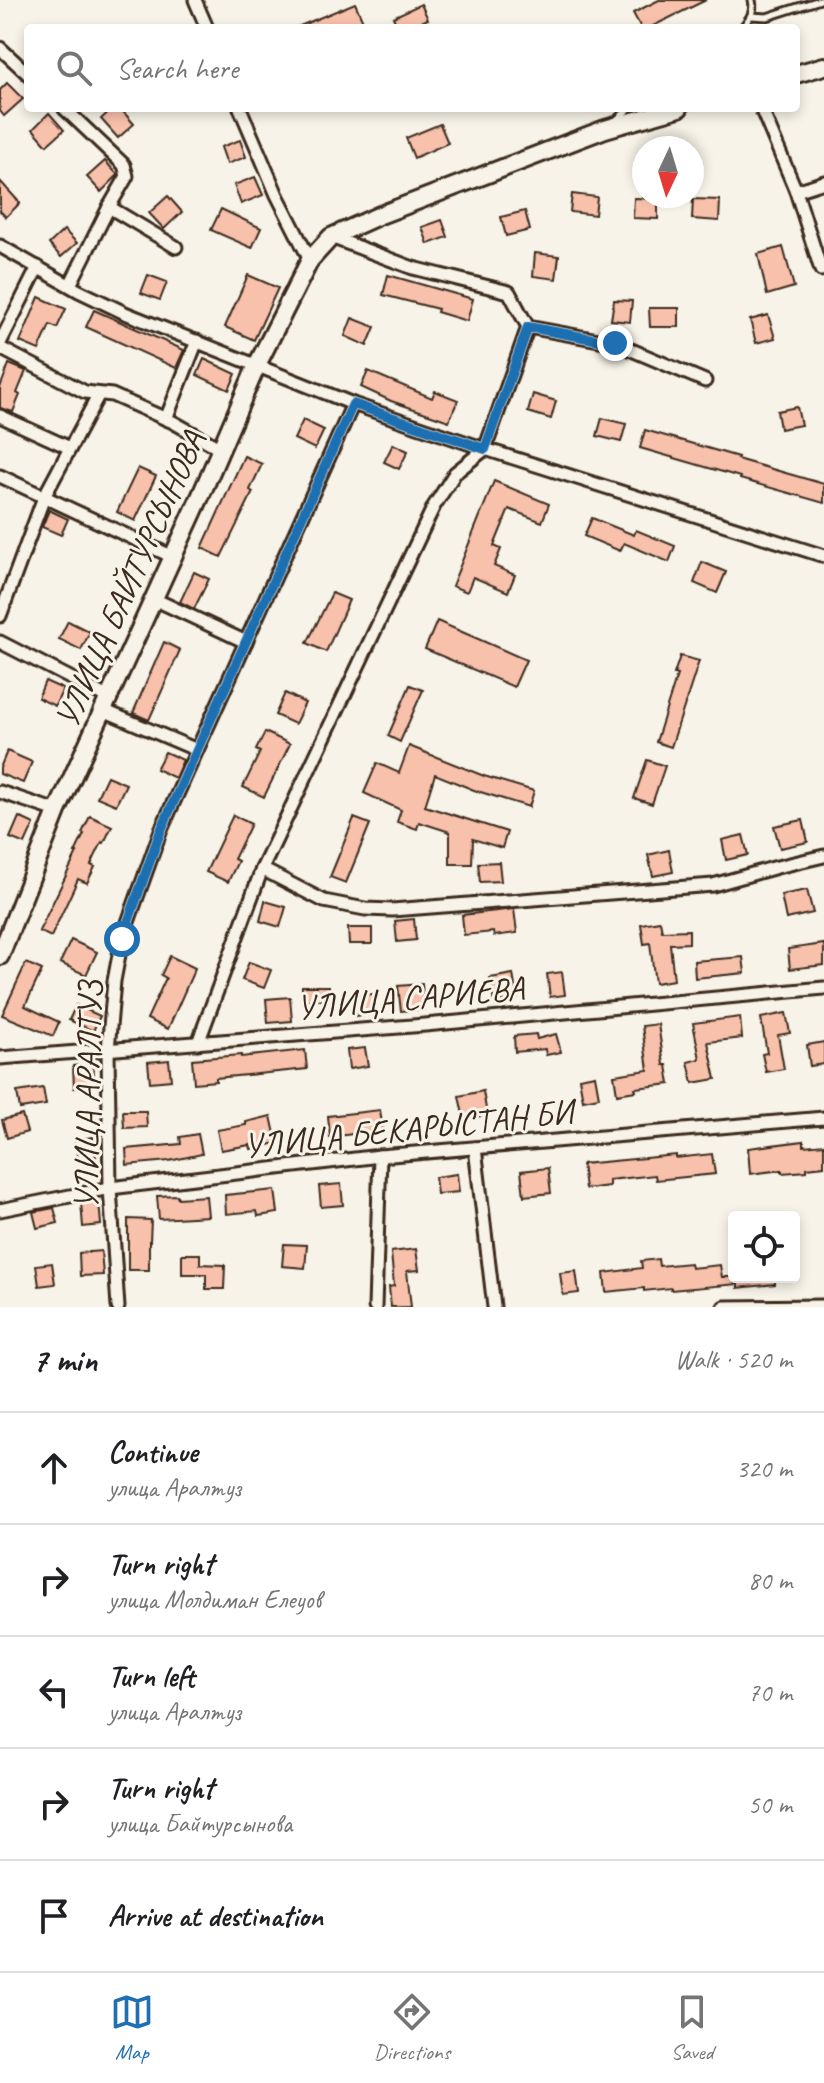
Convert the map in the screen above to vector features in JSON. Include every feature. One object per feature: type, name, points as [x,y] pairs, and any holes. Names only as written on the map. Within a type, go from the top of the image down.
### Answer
[{"type":"street","points":[[195,0],[205,24]]},
{"type":"street","points":[[0,48],[24,70]]},
{"type":"street","points":[[800,73],[824,66]]},
{"type":"street","points":[[68,112],[124,165],[127,176],[70,285]]},
{"type":"street","points":[[242,112],[277,195],[310,260]]},
{"type":"street","name":"УЛИЦА БАЙТУРСЫНОВА","points":[[0,956],[57,811],[257,365],[310,260],[331,237],[380,215],[605,129],[665,112]]},
{"type":"street","points":[[763,112],[796,191],[821,270],[824,269]]},
{"type":"street","points":[[796,191],[824,182]]},
{"type":"street","points":[[109,207],[176,247]]},
{"type":"street","points":[[198,1043],[262,869],[434,506],[455,473],[485,449],[528,327],[509,292],[413,268],[331,237]]},
{"type":"street","points":[[0,246],[125,313],[353,404],[824,556]]},
{"type":"street","points":[[38,267],[0,345],[85,392],[112,395],[166,419],[221,449]]},
{"type":"street","points":[[528,327],[615,343],[705,381]]},
{"type":"street","points":[[166,419],[197,341]]},
{"type":"street","points":[[0,616],[44,497],[99,394]]},
{"type":"street","name":"УЛИЦА АРАЛТУЗ","points":[[118,1307],[110,1188],[108,1050],[114,981],[122,939],[161,830],[353,404]]},
{"type":"street","points":[[0,416],[70,448]]},
{"type":"street","points":[[0,476],[173,557]]},
{"type":"street","points":[[154,599],[246,642]]},
{"type":"street","points":[[0,642],[106,704],[197,750]]},
{"type":"street","points":[[0,792],[57,811]]},
{"type":"street","points":[[262,869],[324,901],[365,909],[392,910],[713,885],[824,856]]},
{"type":"street","name":"УЛИЦА САРИЕВА","points":[[0,1058],[425,1025],[824,988]]},
{"type":"street","name":"УЛИЦА БЕКАРЫСТАН БИ","points":[[0,1210],[110,1188],[380,1156],[824,1118]]},
{"type":"street","points":[[475,1148],[494,1307]]},
{"type":"street","points":[[375,1307],[380,1156]]},
{"type":"street","points":[[724,1307],[824,1306]]},
{"type":"lane","points":[[745,24],[754,7],[752,0]]},
{"type":"lane","points":[[751,16],[767,17],[820,0]]},
{"type":"lane","points":[[605,129],[625,112]]},
{"type":"building","points":[[659,0],[706,0],[657,24],[639,24],[633,13]]},
{"type":"building","points":[[355,3],[364,24],[305,24]]},
{"type":"building","points":[[421,4],[428,19],[417,24],[396,24],[393,17]]},
{"type":"building","points":[[7,83],[23,99],[4,116],[0,111],[0,90]]},
{"type":"building","points":[[109,112],[124,112],[134,124],[118,138],[101,119]]},
{"type":"building","points":[[49,113],[64,130],[47,145],[33,129]]},
{"type":"building","points":[[440,124],[448,143],[414,158],[406,138]]},
{"type":"building","points":[[240,140],[246,157],[227,164],[221,147]]},
{"type":"building","points":[[105,161],[118,175],[101,192],[87,177]]},
{"type":"building","points":[[255,177],[263,195],[241,204],[234,185]]},
{"type":"building","points":[[0,181],[20,203],[6,217],[0,211]]},
{"type":"building","points":[[572,194],[597,197],[595,215],[570,212]]},
{"type":"building","points":[[168,196],[182,212],[164,229],[149,213]]},
{"type":"building","points":[[704,199],[720,200],[719,221],[692,219],[693,208],[704,208]]},
{"type":"building","points":[[634,208],[658,208],[658,219],[633,218]]},
{"type":"building","points":[[221,209],[261,228],[252,248],[211,230]]},
{"type":"building","points":[[525,211],[530,230],[506,236],[501,217]]},
{"type":"building","points":[[442,220],[448,237],[428,244],[422,227]]},
{"type":"building","points":[[64,230],[77,243],[61,257],[49,244]]},
{"type":"building","points":[[783,247],[794,287],[767,295],[758,254]]},
{"type":"building","points":[[535,253],[559,256],[556,279],[533,276]]},
{"type":"building","points":[[148,275],[167,282],[160,300],[141,293]]},
{"type":"building","points":[[248,275],[278,288],[254,340],[225,327]]},
{"type":"building","points":[[388,275],[473,299],[467,321],[437,312],[438,309],[383,295]]},
{"type":"building","points":[[39,297],[66,309],[57,328],[50,325],[39,350],[20,342]]},
{"type":"building","points":[[614,300],[632,301],[630,322],[611,320]]},
{"type":"building","points":[[649,308],[679,308],[679,327],[650,327]]},
{"type":"building","points":[[94,310],[184,350],[176,368],[86,327]]},
{"type":"building","points":[[768,315],[775,338],[756,343],[750,320]]},
{"type":"building","points":[[352,318],[375,327],[367,346],[345,336]]},
{"type":"building","points":[[204,359],[236,374],[229,390],[197,375]]},
{"type":"building","points":[[9,364],[26,371],[13,412],[0,408],[0,388]]},
{"type":"building","points":[[368,371],[432,398],[435,391],[458,400],[449,421],[361,387]]},
{"type":"building","points":[[533,394],[556,401],[551,419],[528,412]]},
{"type":"building","points":[[797,407],[801,425],[780,429],[777,411]]},
{"type":"building","points":[[602,418],[626,424],[621,442],[597,436]]},
{"type":"building","points":[[303,420],[324,430],[315,449],[294,439]]},
{"type":"building","points":[[645,430],[824,484],[824,503],[640,448]]},
{"type":"building","points":[[393,444],[408,451],[399,469],[384,462]]},
{"type":"building","points":[[244,456],[262,464],[250,490],[253,492],[221,557],[202,548]]},
{"type":"building","points":[[138,468],[156,476],[135,521],[117,512]]},
{"type":"building","points":[[494,481],[549,504],[542,522],[509,509],[494,546],[501,549],[494,566],[515,575],[508,592],[473,577],[467,592],[452,586]]},
{"type":"building","points":[[49,510],[68,519],[61,535],[42,527]]},
{"type":"building","points":[[592,518],[634,535],[636,530],[675,546],[669,562],[624,543],[620,551],[584,536]]},
{"type":"building","points":[[702,562],[726,572],[717,593],[694,583]]},
{"type":"building","points":[[194,572],[209,579],[194,609],[180,602]]},
{"type":"building","points":[[332,593],[349,600],[326,652],[307,643]]},
{"type":"building","points":[[68,621],[90,632],[81,650],[59,639]]},
{"type":"building","points":[[437,621],[526,660],[514,687],[425,649]]},
{"type":"building","points":[[164,642],[180,650],[149,720],[133,713]]},
{"type":"building","points":[[680,656],[699,661],[671,747],[656,742]]},
{"type":"building","points":[[45,681],[63,689],[55,706],[38,698]]},
{"type":"building","points":[[410,685],[423,690],[400,742],[388,736]]},
{"type":"building","points":[[285,693],[305,703],[295,724],[275,715]]},
{"type":"building","points":[[265,732],[290,744],[264,797],[243,787],[260,752],[256,750]]},
{"type":"building","points":[[409,746],[484,776],[534,791],[529,807],[435,774],[425,806],[507,832],[502,848],[473,839],[472,864],[450,864],[450,832],[419,822],[417,829],[397,822],[401,810],[364,793],[377,763],[399,773]]},
{"type":"building","points":[[7,751],[32,762],[23,783],[0,774]]},
{"type":"building","points":[[165,752],[183,760],[175,778],[156,769]]},
{"type":"building","points":[[647,760],[665,766],[652,804],[634,798]]},
{"type":"building","points":[[107,776],[126,784],[116,805],[97,797]]},
{"type":"building","points":[[233,815],[251,824],[234,859],[238,861],[228,882],[206,872]]},
{"type":"building","points":[[90,816],[112,826],[91,865],[95,867],[87,883],[78,879],[51,937],[39,931],[77,853]]},
{"type":"building","points":[[19,817],[34,824],[25,844],[10,838]]},
{"type":"building","points":[[354,818],[370,824],[346,883],[330,877]]},
{"type":"building","points":[[803,820],[808,842],[780,848],[774,826]]},
{"type":"building","points":[[743,835],[748,855],[726,860],[722,840]]},
{"type":"building","points":[[669,850],[673,872],[653,876],[648,855]]},
{"type":"building","points":[[499,862],[501,881],[480,882],[478,863]]},
{"type":"building","points":[[807,890],[813,913],[786,919],[781,895]]},
{"type":"building","points":[[265,901],[286,907],[280,927],[260,921]]},
{"type":"building","points":[[514,909],[517,933],[464,935],[462,915]]},
{"type":"building","points":[[414,919],[416,940],[397,942],[395,921]]},
{"type":"building","points":[[660,921],[662,931],[689,930],[689,943],[670,944],[674,980],[655,983],[650,943],[644,944],[641,924]]},
{"type":"building","points":[[348,928],[372,928],[372,944],[349,944]]},
{"type":"building","points":[[71,940],[97,952],[86,975],[60,963]]},
{"type":"building","points":[[824,944],[824,965],[790,969],[788,949]]},
{"type":"building","points":[[170,956],[195,968],[168,1029],[147,1019],[166,978],[161,975]]},
{"type":"building","points":[[743,957],[745,973],[695,978],[694,961]]},
{"type":"building","points":[[249,962],[271,970],[264,988],[242,980]]},
{"type":"building","points":[[26,963],[42,970],[25,1006],[59,1022],[53,1036],[2,1015]]},
{"type":"building","points":[[562,972],[565,995],[550,997],[547,974]]},
{"type":"building","points":[[513,974],[517,999],[494,1003],[490,978]]},
{"type":"building","points":[[422,984],[424,1009],[401,1011],[398,986]]},
{"type":"building","points":[[302,986],[329,986],[329,1000],[302,1000]]},
{"type":"building","points":[[373,994],[376,1014],[355,1016],[352,996]]},
{"type":"building","points":[[290,997],[292,1021],[268,1023],[266,999]]},
{"type":"building","points":[[76,1005],[100,1016],[93,1031],[69,1020]]},
{"type":"building","points":[[786,1013],[790,1033],[778,1035],[784,1069],[766,1072],[762,1054],[767,1053],[761,1018]]},
{"type":"building","points":[[740,1017],[742,1038],[708,1042],[716,1079],[693,1083],[688,1062],[700,1059],[693,1023]]},
{"type":"building","points":[[658,1024],[670,1084],[635,1088],[636,1091],[617,1094],[614,1075],[648,1070],[642,1026]]},
{"type":"building","points":[[536,1034],[537,1039],[556,1034],[561,1052],[546,1055],[545,1049],[515,1052],[514,1036]]},
{"type":"building","points":[[824,1042],[824,1064],[810,1066],[807,1045]]},
{"type":"building","points":[[365,1048],[368,1066],[349,1069],[347,1050]]},
{"type":"building","points":[[305,1050],[307,1069],[194,1083],[192,1059]]},
{"type":"building","points":[[169,1060],[171,1080],[150,1082],[148,1062]]},
{"type":"building","points":[[93,1064],[95,1086],[74,1088],[73,1066]]},
{"type":"building","points":[[595,1075],[599,1097],[583,1100],[579,1078]]},
{"type":"building","points":[[43,1088],[46,1105],[20,1109],[17,1092]]},
{"type":"building","points":[[483,1091],[487,1115],[464,1119],[459,1096]]},
{"type":"building","points":[[380,1110],[383,1130],[330,1137],[328,1116]]},
{"type":"building","points":[[123,1111],[146,1111],[147,1127],[124,1128]]},
{"type":"building","points":[[22,1115],[27,1132],[7,1138],[2,1120]]},
{"type":"building","points":[[271,1116],[277,1143],[251,1149],[250,1145],[221,1150],[217,1130],[246,1125],[246,1122]]},
{"type":"building","points":[[198,1134],[202,1154],[127,1165],[126,1149],[181,1144],[180,1137]]},
{"type":"building","points":[[93,1137],[96,1159],[79,1162],[75,1140]]},
{"type":"building","points":[[804,1141],[804,1146],[824,1144],[824,1166],[807,1168],[807,1171],[750,1174],[748,1148]]},
{"type":"building","points":[[712,1154],[715,1174],[656,1180],[655,1175],[609,1180],[609,1186],[585,1189],[582,1164]]},
{"type":"building","points":[[548,1168],[551,1193],[524,1196],[521,1171]]},
{"type":"building","points":[[457,1174],[459,1192],[437,1194],[435,1177]]},
{"type":"building","points":[[341,1184],[343,1205],[321,1207],[319,1186]]},
{"type":"building","points":[[275,1190],[278,1213],[258,1216],[257,1211],[226,1214],[225,1195]]},
{"type":"building","points":[[177,1195],[178,1198],[206,1196],[208,1216],[159,1219],[157,1196]]},
{"type":"building","points":[[99,1201],[101,1225],[83,1227],[81,1202]]},
{"type":"building","points":[[54,1208],[58,1223],[37,1228],[33,1212]]},
{"type":"building","points":[[128,1219],[151,1220],[149,1270],[128,1270]]},
{"type":"building","points":[[284,1244],[307,1245],[305,1268],[282,1266]]},
{"type":"building","points":[[416,1249],[419,1270],[407,1271],[411,1307],[391,1307],[389,1287],[394,1286],[391,1252]]},
{"type":"building","points":[[101,1251],[103,1275],[80,1276],[79,1253]]},
{"type":"building","points":[[182,1254],[200,1254],[200,1264],[225,1265],[224,1289],[206,1289],[206,1274],[182,1274]]},
{"type":"building","points":[[658,1259],[659,1266],[690,1263],[691,1268],[720,1265],[722,1277],[728,1277],[728,1283],[775,1284],[606,1292],[604,1273],[642,1268],[641,1261]]},
{"type":"building","points":[[52,1263],[55,1284],[39,1286],[36,1265]]},
{"type":"building","points":[[576,1271],[579,1293],[563,1295],[560,1273]]},
{"type":"route","points":[[122,939],[161,830],[353,404],[485,449],[528,327],[615,343]]}]
